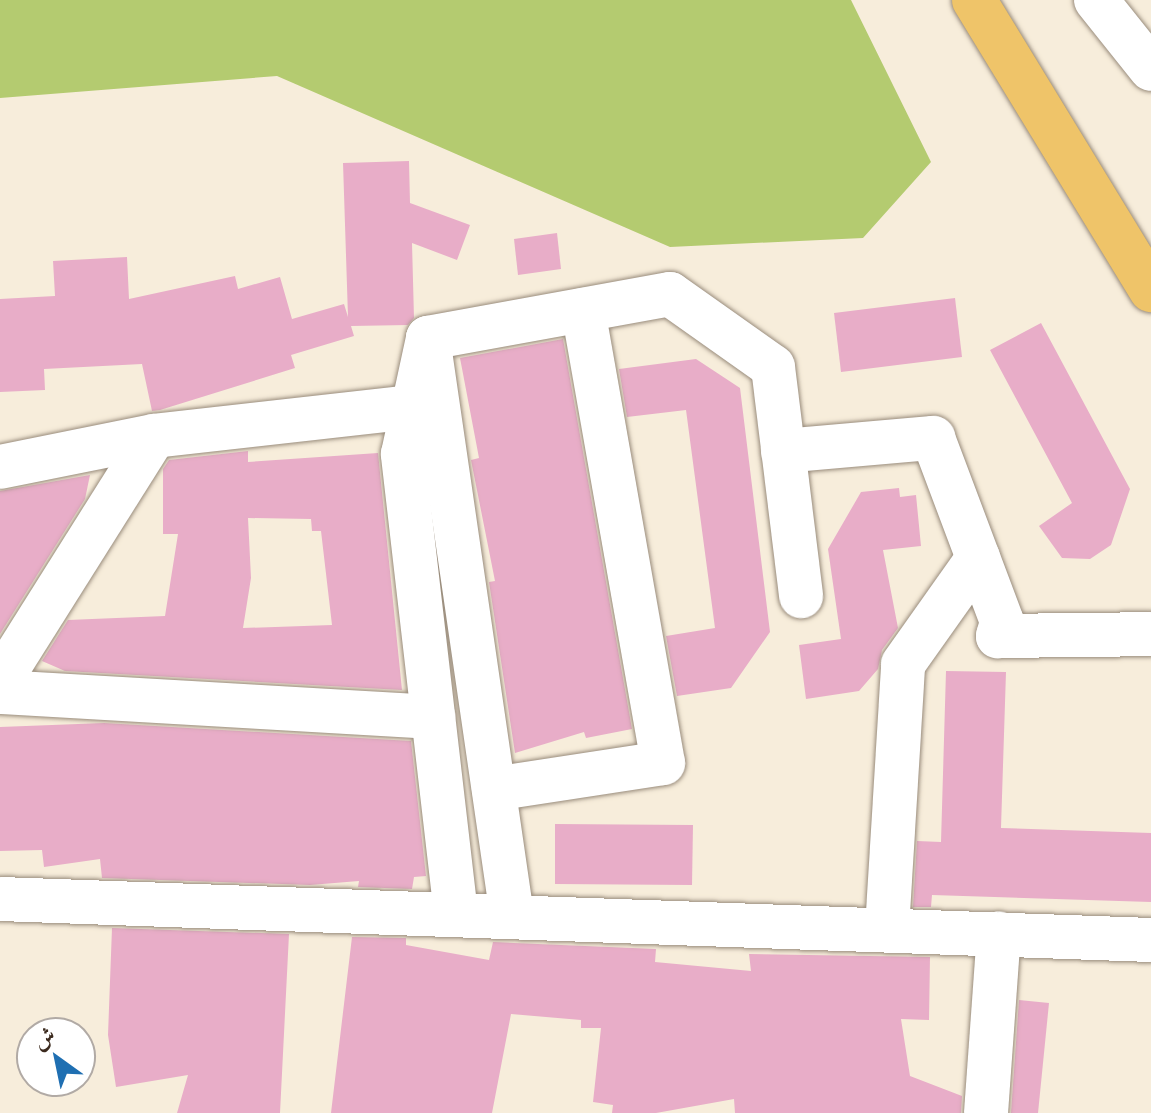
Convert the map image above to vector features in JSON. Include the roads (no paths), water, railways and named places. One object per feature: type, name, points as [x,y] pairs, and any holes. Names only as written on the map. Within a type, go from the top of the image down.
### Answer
[{"type":"main road","points":[[974,0],[1151,290]]},
{"type":"street","points":[[1099,1],[1151,69]]},
{"type":"street","points":[[428,338],[670,294],[773,367],[801,596]]},
{"type":"street","points":[[494,789],[663,763],[583,310]]},
{"type":"street","points":[[428,338],[403,454],[456,914]]},
{"type":"street","points":[[428,338],[512,916]]},
{"type":"street","points":[[0,467],[154,436],[413,407]]},
{"type":"street","points":[[0,681],[154,436]]},
{"type":"street","points":[[783,451],[933,438],[1002,622],[998,636],[1151,634]]},
{"type":"street","points":[[887,929],[903,664],[978,558]]},
{"type":"street","points":[[0,692],[433,717]]},
{"type":"street","points":[[0,899],[1151,940]]},
{"type":"street","points":[[986,1113],[999,933]]}]
